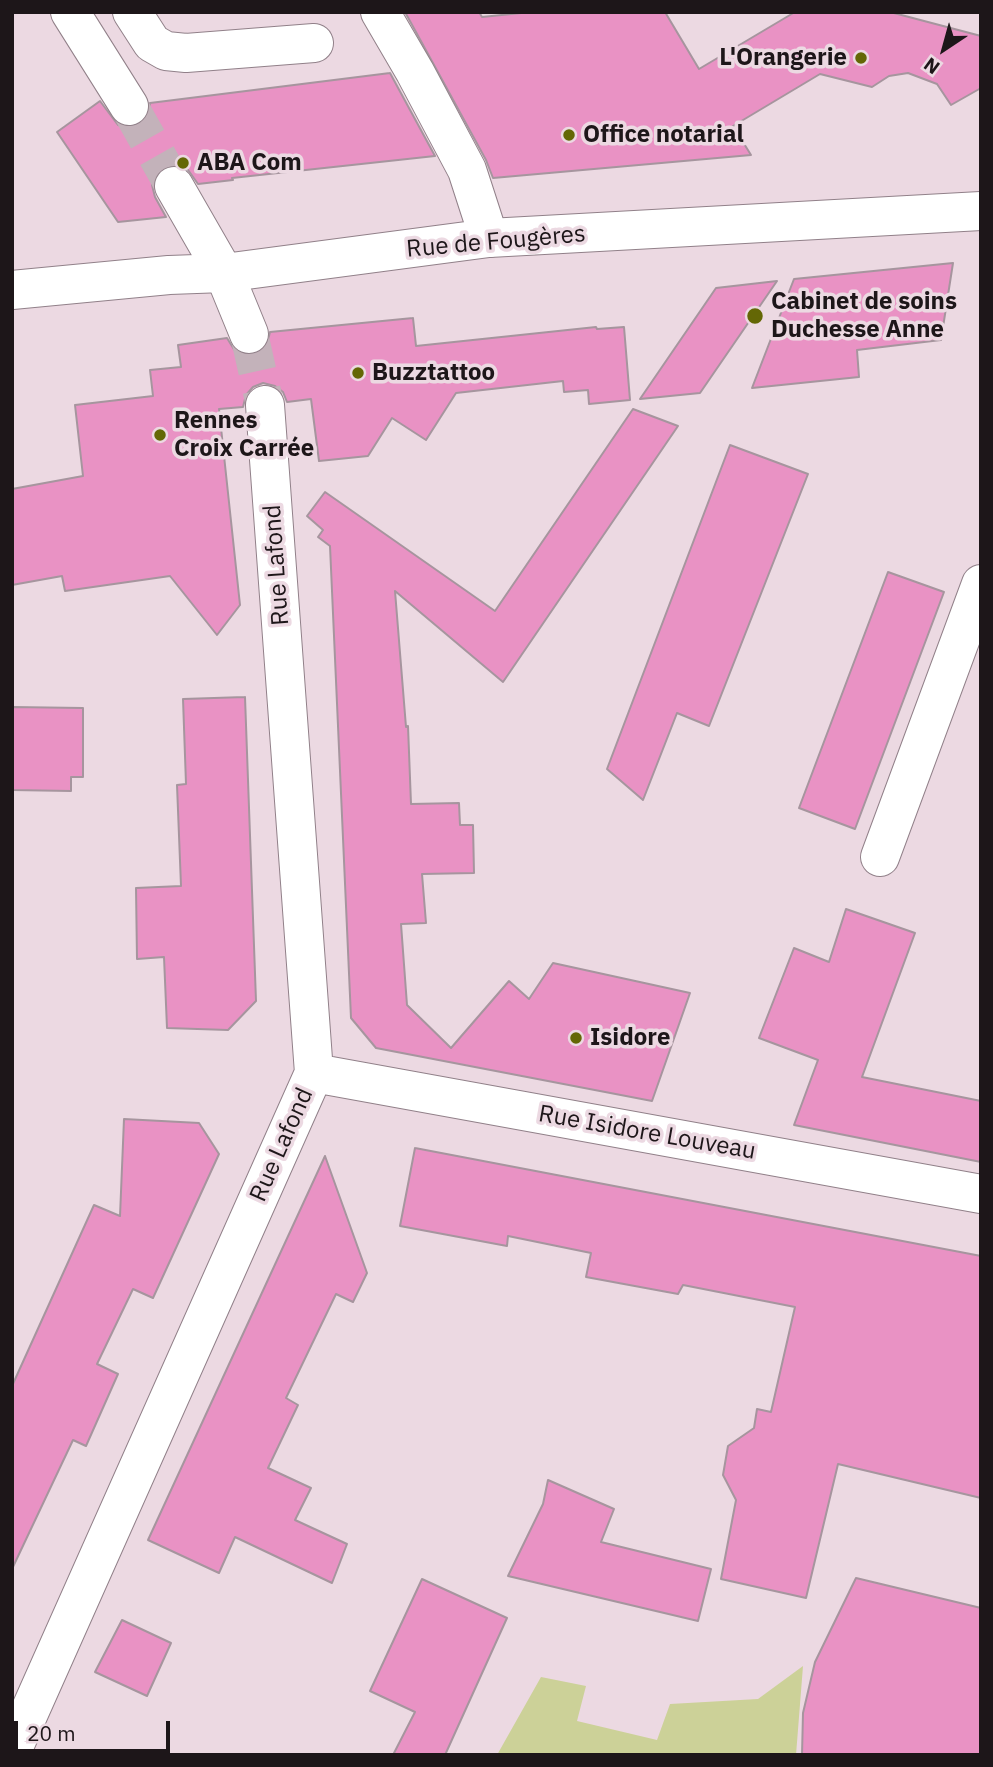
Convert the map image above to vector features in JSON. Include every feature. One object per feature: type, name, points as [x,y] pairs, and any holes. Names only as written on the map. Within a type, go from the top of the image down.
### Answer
[{"type":"street","points":[[70,12],[129,106]]},
{"type":"street","points":[[131,12],[152,43],[166,51],[186,53],[314,43]]},
{"type":"street","points":[[380,12],[467,170],[489,238]]},
{"type":"street","points":[[174,186],[224,273],[249,334]]},
{"type":"street","name":"Rue de Fougères","points":[[12,290],[169,275],[224,273],[489,238],[981,211]]},
{"type":"street","name":"Rue Lafond","points":[[12,1751],[314,1073],[265,405]]},
{"type":"street","points":[[880,857],[981,584]]},
{"type":"street","name":"Rue Isidore Louveau","points":[[314,1073],[981,1194]]},
{"type":"green space","points":[[803,1666],[796,1755],[497,1755],[541,1677],[586,1686],[577,1721],[657,1740],[670,1704],[758,1699]]},
{"type":"building","points":[[405,12],[479,12],[482,17],[531,12],[665,12],[699,69],[795,12],[890,12],[981,36],[981,88],[951,105],[937,84],[908,73],[889,76],[872,87],[820,74],[733,126],[751,155],[493,178],[486,160]]},
{"type":"building","points":[[390,73],[435,156],[198,184],[186,167],[173,164],[155,174],[152,185],[166,217],[118,222],[57,132],[100,101],[118,125],[130,128],[141,124],[148,117],[150,103]]},
{"type":"building","points":[[953,263],[941,340],[857,350],[859,377],[752,388],[794,279]]},
{"type":"building","points":[[777,281],[700,393],[640,399],[716,288]]},
{"type":"building","points":[[413,318],[416,346],[596,327],[624,327],[630,400],[589,404],[588,390],[564,392],[563,381],[456,393],[426,440],[392,418],[368,456],[319,461],[311,399],[287,402],[283,392],[275,386],[263,383],[253,387],[246,395],[243,407],[219,409],[240,605],[217,635],[170,576],[65,591],[62,576],[12,585],[12,489],[83,476],[75,405],[153,396],[150,370],[181,367],[178,345],[227,338],[235,351],[247,356],[258,354],[266,348],[270,332]]},
{"type":"building","points":[[633,409],[678,426],[503,682],[395,591],[406,727],[408,726],[411,804],[459,803],[460,825],[473,825],[474,873],[422,874],[426,923],[401,924],[407,1005],[451,1048],[509,981],[529,999],[553,963],[690,993],[652,1101],[376,1048],[351,1018],[330,546],[318,537],[323,530],[307,516],[325,492],[495,611]]},
{"type":"building","points":[[730,445],[808,474],[709,726],[677,713],[643,800],[607,769]]},
{"type":"building","points":[[888,572],[944,592],[855,829],[799,808]]},
{"type":"building","points":[[245,697],[256,1001],[228,1030],[167,1028],[164,957],[137,959],[136,888],[181,886],[177,785],[186,784],[183,699]]},
{"type":"building","points":[[12,707],[83,708],[83,777],[71,777],[71,791],[12,790]]},
{"type":"building","points":[[846,909],[915,933],[862,1077],[981,1101],[981,1162],[794,1125],[818,1060],[759,1038],[794,948],[829,962]]},
{"type":"building","points":[[124,1119],[199,1123],[219,1154],[153,1298],[133,1289],[97,1364],[118,1374],[86,1446],[73,1440],[12,1569],[12,1386],[94,1205],[120,1216]]},
{"type":"building","points":[[415,1148],[981,1256],[981,1498],[838,1464],[806,1598],[721,1579],[736,1500],[723,1475],[728,1446],[754,1428],[757,1409],[771,1412],[795,1307],[683,1285],[678,1294],[586,1277],[591,1253],[508,1236],[507,1246],[400,1226]]},
{"type":"building","points":[[325,1156],[367,1273],[353,1302],[336,1294],[286,1398],[298,1405],[268,1468],[311,1488],[295,1520],[347,1544],[332,1583],[235,1537],[219,1573],[148,1540]]},
{"type":"building","points":[[548,1480],[614,1509],[601,1542],[711,1569],[698,1621],[508,1576],[543,1504]]},
{"type":"building","points":[[856,1578],[981,1608],[981,1755],[802,1755],[803,1713],[815,1662]]},
{"type":"building","points":[[422,1579],[507,1618],[445,1755],[393,1755],[415,1712],[370,1691]]},
{"type":"building","points":[[122,1620],[171,1643],[147,1696],[95,1672]]},
{"type":"tunnel","points":[[129,106],[174,186]]},
{"type":"tunnel","points":[[249,334],[265,405]]},
{"type":"place","name":"L'Orangerie","points":[[861,58]]},
{"type":"place","name":"Office notarial","points":[[569,135]]},
{"type":"place","name":"ABA Com","points":[[183,163]]},
{"type":"place","name":"Cabinet de soins Duchesse Anne","points":[[755,316]]},
{"type":"place","name":"Buzztattoo","points":[[358,373]]},
{"type":"place","name":"Rennes Croix Carrée","points":[[160,435]]},
{"type":"place","name":"Isidore","points":[[576,1038]]}]
